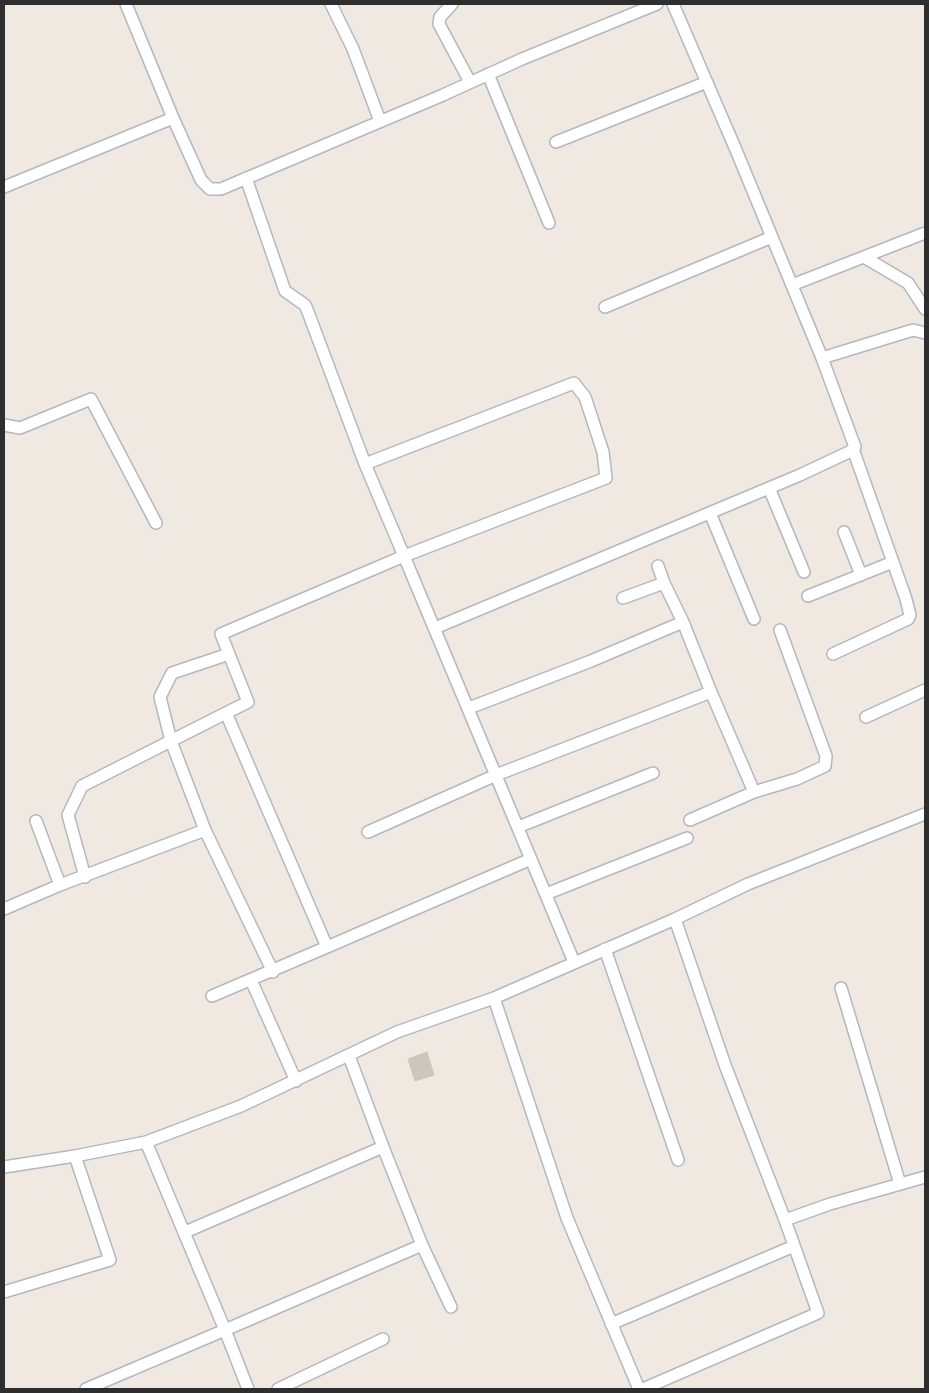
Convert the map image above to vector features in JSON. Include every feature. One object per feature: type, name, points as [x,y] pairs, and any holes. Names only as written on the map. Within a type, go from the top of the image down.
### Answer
[{"type":"street","points":[[126,4],[201,180],[210,189],[221,189],[380,122],[638,7],[657,4]]},
{"type":"street","points":[[331,4],[353,48],[380,122]]},
{"type":"street","points":[[452,4],[440,17],[439,24],[470,82]]},
{"type":"street","points":[[672,4],[707,82],[822,358],[855,444],[853,449],[910,615],[908,619],[833,654]]},
{"type":"street","points":[[488,74],[549,223]]},
{"type":"street","points":[[556,142],[707,82]]},
{"type":"street","points":[[4,187],[173,118]]},
{"type":"street","points":[[246,178],[285,291],[305,305],[365,464],[574,962]]},
{"type":"street","points":[[792,284],[925,233]]},
{"type":"street","points":[[605,307],[772,237]]},
{"type":"street","points":[[864,257],[908,283],[925,309]]},
{"type":"street","points":[[822,358],[913,330],[925,333]]},
{"type":"street","points":[[85,876],[68,815],[82,786],[248,702],[221,634],[404,556],[606,478],[603,452],[585,398],[574,383],[365,464]]},
{"type":"street","points":[[4,425],[20,428],[91,399],[156,523]]},
{"type":"street","points":[[435,628],[769,488],[853,449]]},
{"type":"street","points":[[769,488],[804,572]]},
{"type":"street","points":[[710,513],[754,619]]},
{"type":"street","points":[[844,532],[861,574]]},
{"type":"street","points":[[808,596],[893,562]]},
{"type":"street","points":[[658,566],[754,792]]},
{"type":"street","points":[[623,598],[664,582]]},
{"type":"street","points":[[468,708],[591,661],[683,622]]},
{"type":"street","points":[[690,820],[754,792],[797,780],[824,766],[826,762],[826,756],[780,630]]},
{"type":"street","points":[[229,654],[172,673],[160,697],[171,741],[205,830],[273,972]]},
{"type":"street","points":[[866,717],[925,690]]},
{"type":"street","points":[[368,832],[496,775],[711,692]]},
{"type":"street","points":[[226,713],[327,947]]},
{"type":"street","points":[[518,827],[653,773]]},
{"type":"street","points":[[4,1168],[146,1142],[241,1106],[397,1032],[494,998],[675,919],[748,884],[925,814]]},
{"type":"street","points":[[36,821],[60,885]]},
{"type":"street","points":[[4,909],[60,885],[205,830]]},
{"type":"street","points":[[546,894],[687,838]]},
{"type":"street","points":[[212,996],[273,972],[531,859]]},
{"type":"street","points":[[494,998],[567,1218],[611,1324],[641,1389],[818,1313],[785,1220],[725,1065],[675,919]]},
{"type":"street","points":[[604,949],[678,1160]]},
{"type":"street","points":[[252,980],[296,1081]]},
{"type":"street","points":[[841,988],[900,1184]]},
{"type":"street","points":[[349,1056],[422,1245],[452,1307]]},
{"type":"street","points":[[146,1142],[185,1232],[248,1389]]},
{"type":"street","points":[[185,1232],[383,1147]]},
{"type":"street","points":[[4,1292],[110,1260],[76,1156]]},
{"type":"street","points":[[785,1220],[830,1204],[925,1177]]},
{"type":"street","points":[[86,1389],[422,1245]]},
{"type":"street","points":[[611,1324],[794,1246]]},
{"type":"street","points":[[278,1389],[383,1339]]},
{"type":"building","points":[[427,1052],[434,1075],[415,1081],[408,1059]]}]
